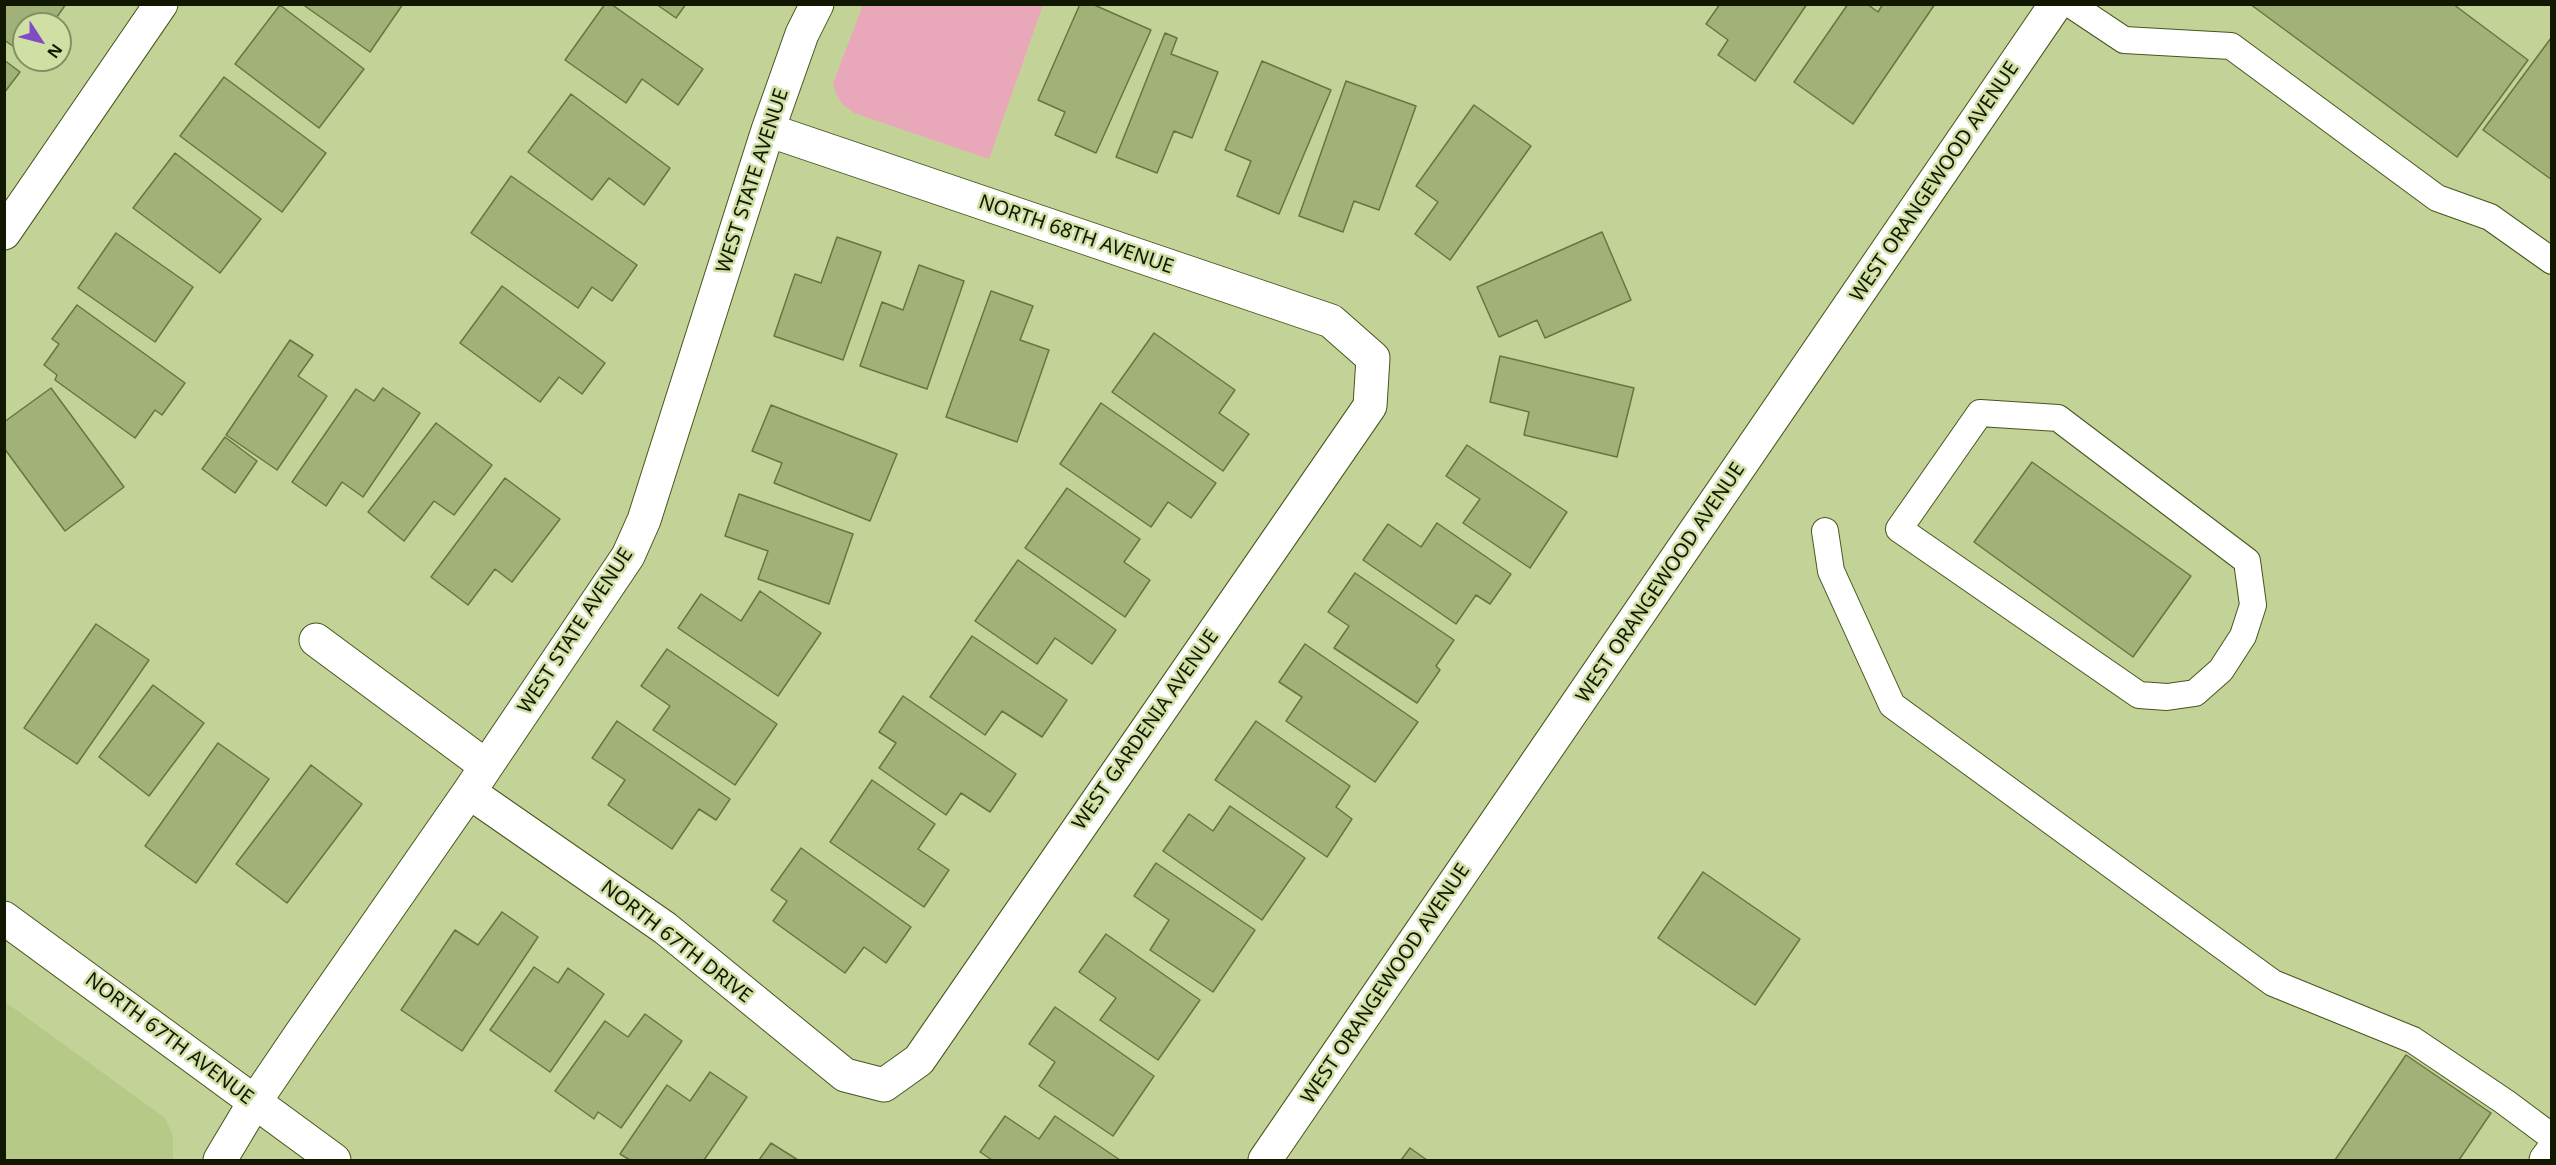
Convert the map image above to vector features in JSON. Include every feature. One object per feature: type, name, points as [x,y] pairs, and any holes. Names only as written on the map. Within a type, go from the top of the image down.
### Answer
[{"type":"street","points":[[4,233],[161,4]]},
{"type":"street","name":"WEST STATE AVENUE","points":[[220,1161],[254,1102],[478,779],[628,556],[644,520],[768,130],[802,34],[817,4]]},
{"type":"street","name":"WEST ORANGEWOOD AVENUE","points":[[1265,1161],[2056,4]]},
{"type":"street","name":"NORTH 68TH AVENUE","points":[[768,130],[1331,321],[1373,358]]},
{"type":"street","name":"WEST GARDENIA AVENUE","points":[[884,1085],[919,1060],[1370,406],[1373,358]]},
{"type":"street","name":"NORTH 67TH DRIVE","points":[[316,640],[478,779],[845,1075],[884,1085]]},
{"type":"street","name":"NORTH 67TH AVENUE","points":[[4,918],[334,1161]]},
{"type":"street","points":[[2546,1161],[2552,1152]]},
{"type":"lane","points":[[2070,4],[2124,40],[2231,46],[2437,198],[2490,217],[2552,261]]},
{"type":"lane","points":[[1980,413],[2058,418],[2247,561],[2253,605],[2243,636],[2222,670],[2195,693],[2167,697],[2139,695],[1899,529],[1980,413]]},
{"type":"lane","points":[[1825,531],[1831,571],[1892,705],[2273,983],[2413,1041],[2505,1102],[2552,1137]]},
{"type":"shaded area","points":[[863,5],[1043,5],[989,159],[854,113],[841,103],[833,83]]},
{"type":"shaded area","points":[[4,1001],[165,1118],[173,1136],[173,1160],[5,1160]]},
{"type":"building","points":[[4,4],[66,4],[60,12],[12,12],[12,46],[4,40]]},
{"type":"building","points":[[302,4],[403,4],[370,52]]},
{"type":"building","points":[[605,4],[611,4],[703,69],[678,105],[642,79],[626,103],[565,60]]},
{"type":"building","points":[[656,4],[686,4],[676,18]]},
{"type":"building","points":[[1080,4],[1092,4],[1151,30],[1096,153],[1055,135],[1065,112],[1038,100]]},
{"type":"building","points":[[1720,4],[1807,4],[1755,81],[1718,55],[1728,40],[1706,24]]},
{"type":"building","points":[[1848,4],[1867,4],[1878,12],[1883,4],[1935,4],[1853,124],[1794,82]]},
{"type":"building","points":[[2250,4],[2453,4],[2528,60],[2457,157]]},
{"type":"building","points":[[280,5],[364,69],[319,128],[235,64]]},
{"type":"building","points":[[1165,33],[1177,38],[1171,54],[1218,72],[1192,138],[1174,131],[1157,173],[1116,157]]},
{"type":"building","points":[[2552,39],[2552,180],[2483,130]]},
{"type":"building","points":[[4,60],[12,66],[12,72],[20,72],[4,93]]},
{"type":"building","points":[[1262,61],[1331,90],[1279,214],[1237,196],[1251,161],[1225,150]]},
{"type":"building","points":[[224,77],[326,153],[282,212],[180,136]]},
{"type":"building","points":[[1346,81],[1416,106],[1379,210],[1354,201],[1343,232],[1299,216]]},
{"type":"building","points":[[571,94],[670,168],[644,205],[609,178],[592,200],[528,152]]},
{"type":"building","points":[[1474,105],[1531,146],[1450,260],[1415,234],[1438,202],[1416,186]]},
{"type":"building","points":[[175,153],[261,219],[220,273],[133,208]]},
{"type":"building","points":[[511,176],[637,265],[612,301],[592,287],[578,308],[471,233]]},
{"type":"building","points":[[1602,232],[1631,300],[1545,338],[1537,320],[1499,337],[1477,287]]},
{"type":"building","points":[[116,233],[193,287],[155,342],[78,288]]},
{"type":"building","points":[[837,237],[881,252],[843,360],[774,336],[795,274],[821,283]]},
{"type":"building","points":[[919,265],[964,281],[927,389],[860,366],[882,302],[903,310]]},
{"type":"building","points":[[502,286],[605,363],[582,394],[559,377],[540,402],[460,343]]},
{"type":"building","points":[[991,291],[1033,306],[1020,340],[1049,350],[1017,442],[946,417]]},
{"type":"building","points":[[77,305],[185,383],[162,415],[155,410],[135,438],[55,380],[57,375],[44,365],[59,344],[52,339]]},
{"type":"building","points":[[1154,333],[1235,390],[1219,413],[1249,434],[1223,471],[1112,392]]},
{"type":"building","points":[[290,340],[313,355],[298,376],[327,396],[277,470],[226,435]]},
{"type":"building","points":[[1500,356],[1634,388],[1617,457],[1524,435],[1529,412],[1490,402]]},
{"type":"building","points":[[51,388],[124,487],[65,531],[4,448],[4,422]]},
{"type":"building","points":[[383,388],[420,413],[363,497],[342,482],[326,506],[292,482],[356,389],[374,401]]},
{"type":"building","points":[[1101,403],[1216,483],[1191,518],[1168,502],[1151,527],[1060,464]]},
{"type":"building","points":[[771,405],[897,454],[870,521],[774,483],[782,463],[752,451]]},
{"type":"building","points":[[436,423],[492,465],[454,515],[434,501],[404,541],[368,512]]},
{"type":"building","points":[[225,437],[257,461],[235,493],[202,469]]},
{"type":"building","points":[[1467,445],[1567,512],[1530,568],[1463,523],[1480,499],[1446,476]]},
{"type":"building","points":[[2032,462],[2191,576],[2133,657],[1974,542]]},
{"type":"building","points":[[505,478],[560,519],[512,582],[495,569],[468,605],[431,577]]},
{"type":"building","points":[[1067,488],[1140,539],[1124,562],[1150,580],[1125,617],[1025,548]]},
{"type":"building","points":[[739,494],[853,534],[829,604],[758,579],[768,551],[725,536]]},
{"type":"building","points":[[1437,523],[1511,574],[1490,604],[1476,595],[1456,624],[1363,560],[1388,524],[1421,547]]},
{"type":"building","points":[[1018,560],[1116,630],[1092,664],[1055,638],[1037,664],[975,621]]},
{"type":"building","points":[[1355,573],[1454,640],[1436,666],[1440,670],[1417,703],[1334,648],[1349,626],[1328,612]]},
{"type":"building","points":[[760,591],[821,633],[778,696],[678,628],[701,594],[741,621]]},
{"type":"building","points":[[96,624],[149,660],[77,764],[24,728]]},
{"type":"building","points":[[972,636],[1067,700],[1042,737],[1002,711],[985,735],[930,697]]},
{"type":"building","points":[[1305,644],[1418,722],[1375,782],[1286,721],[1302,697],[1279,682]]},
{"type":"building","points":[[667,649],[777,724],[735,785],[653,730],[670,706],[641,686]]},
{"type":"building","points":[[153,685],[204,723],[149,796],[99,757]]},
{"type":"building","points":[[903,696],[1016,774],[990,812],[961,793],[946,815],[879,768],[896,743],[879,732]]},
{"type":"building","points":[[617,721],[730,799],[716,820],[699,809],[672,849],[608,805],[625,780],[592,758]]},
{"type":"building","points":[[1256,721],[1350,786],[1336,807],[1352,819],[1327,857],[1215,780]]},
{"type":"building","points":[[218,743],[269,779],[196,883],[145,846]]},
{"type":"building","points":[[311,765],[362,804],[287,903],[236,864]]},
{"type":"building","points":[[872,780],[935,824],[918,849],[949,870],[924,907],[830,842]]},
{"type":"building","points":[[1230,806],[1305,858],[1262,920],[1163,851],[1189,814],[1213,831]]},
{"type":"building","points":[[801,848],[911,927],[886,963],[864,947],[845,973],[773,921],[787,901],[771,890]]},
{"type":"building","points":[[1156,863],[1255,930],[1213,992],[1150,950],[1169,920],[1134,896]]},
{"type":"building","points":[[1703,872],[1800,939],[1755,1005],[1658,938]]},
{"type":"building","points":[[502,912],[538,937],[462,1051],[401,1010],[455,930],[478,945]]},
{"type":"building","points":[[1106,934],[1200,1000],[1158,1060],[1100,1020],[1116,998],[1079,972]]},
{"type":"building","points":[[534,967],[558,983],[568,968],[604,994],[550,1072],[490,1030]]},
{"type":"building","points":[[1055,1007],[1154,1076],[1113,1136],[1039,1086],[1055,1062],[1029,1044]]},
{"type":"building","points":[[645,1014],[682,1041],[621,1128],[598,1112],[594,1119],[555,1091],[605,1021],[628,1037]]},
{"type":"building","points":[[2406,1055],[2491,1113],[2459,1160],[2335,1160]]},
{"type":"building","points":[[710,1072],[747,1097],[704,1160],[630,1160],[620,1154],[667,1085],[690,1101]]},
{"type":"building","points":[[1005,1116],[1039,1139],[1055,1116],[1120,1160],[992,1160],[980,1152]]},
{"type":"building","points":[[771,1143],[798,1160],[759,1160]]},
{"type":"building","points":[[1410,1148],[1427,1160],[1401,1160]]}]
